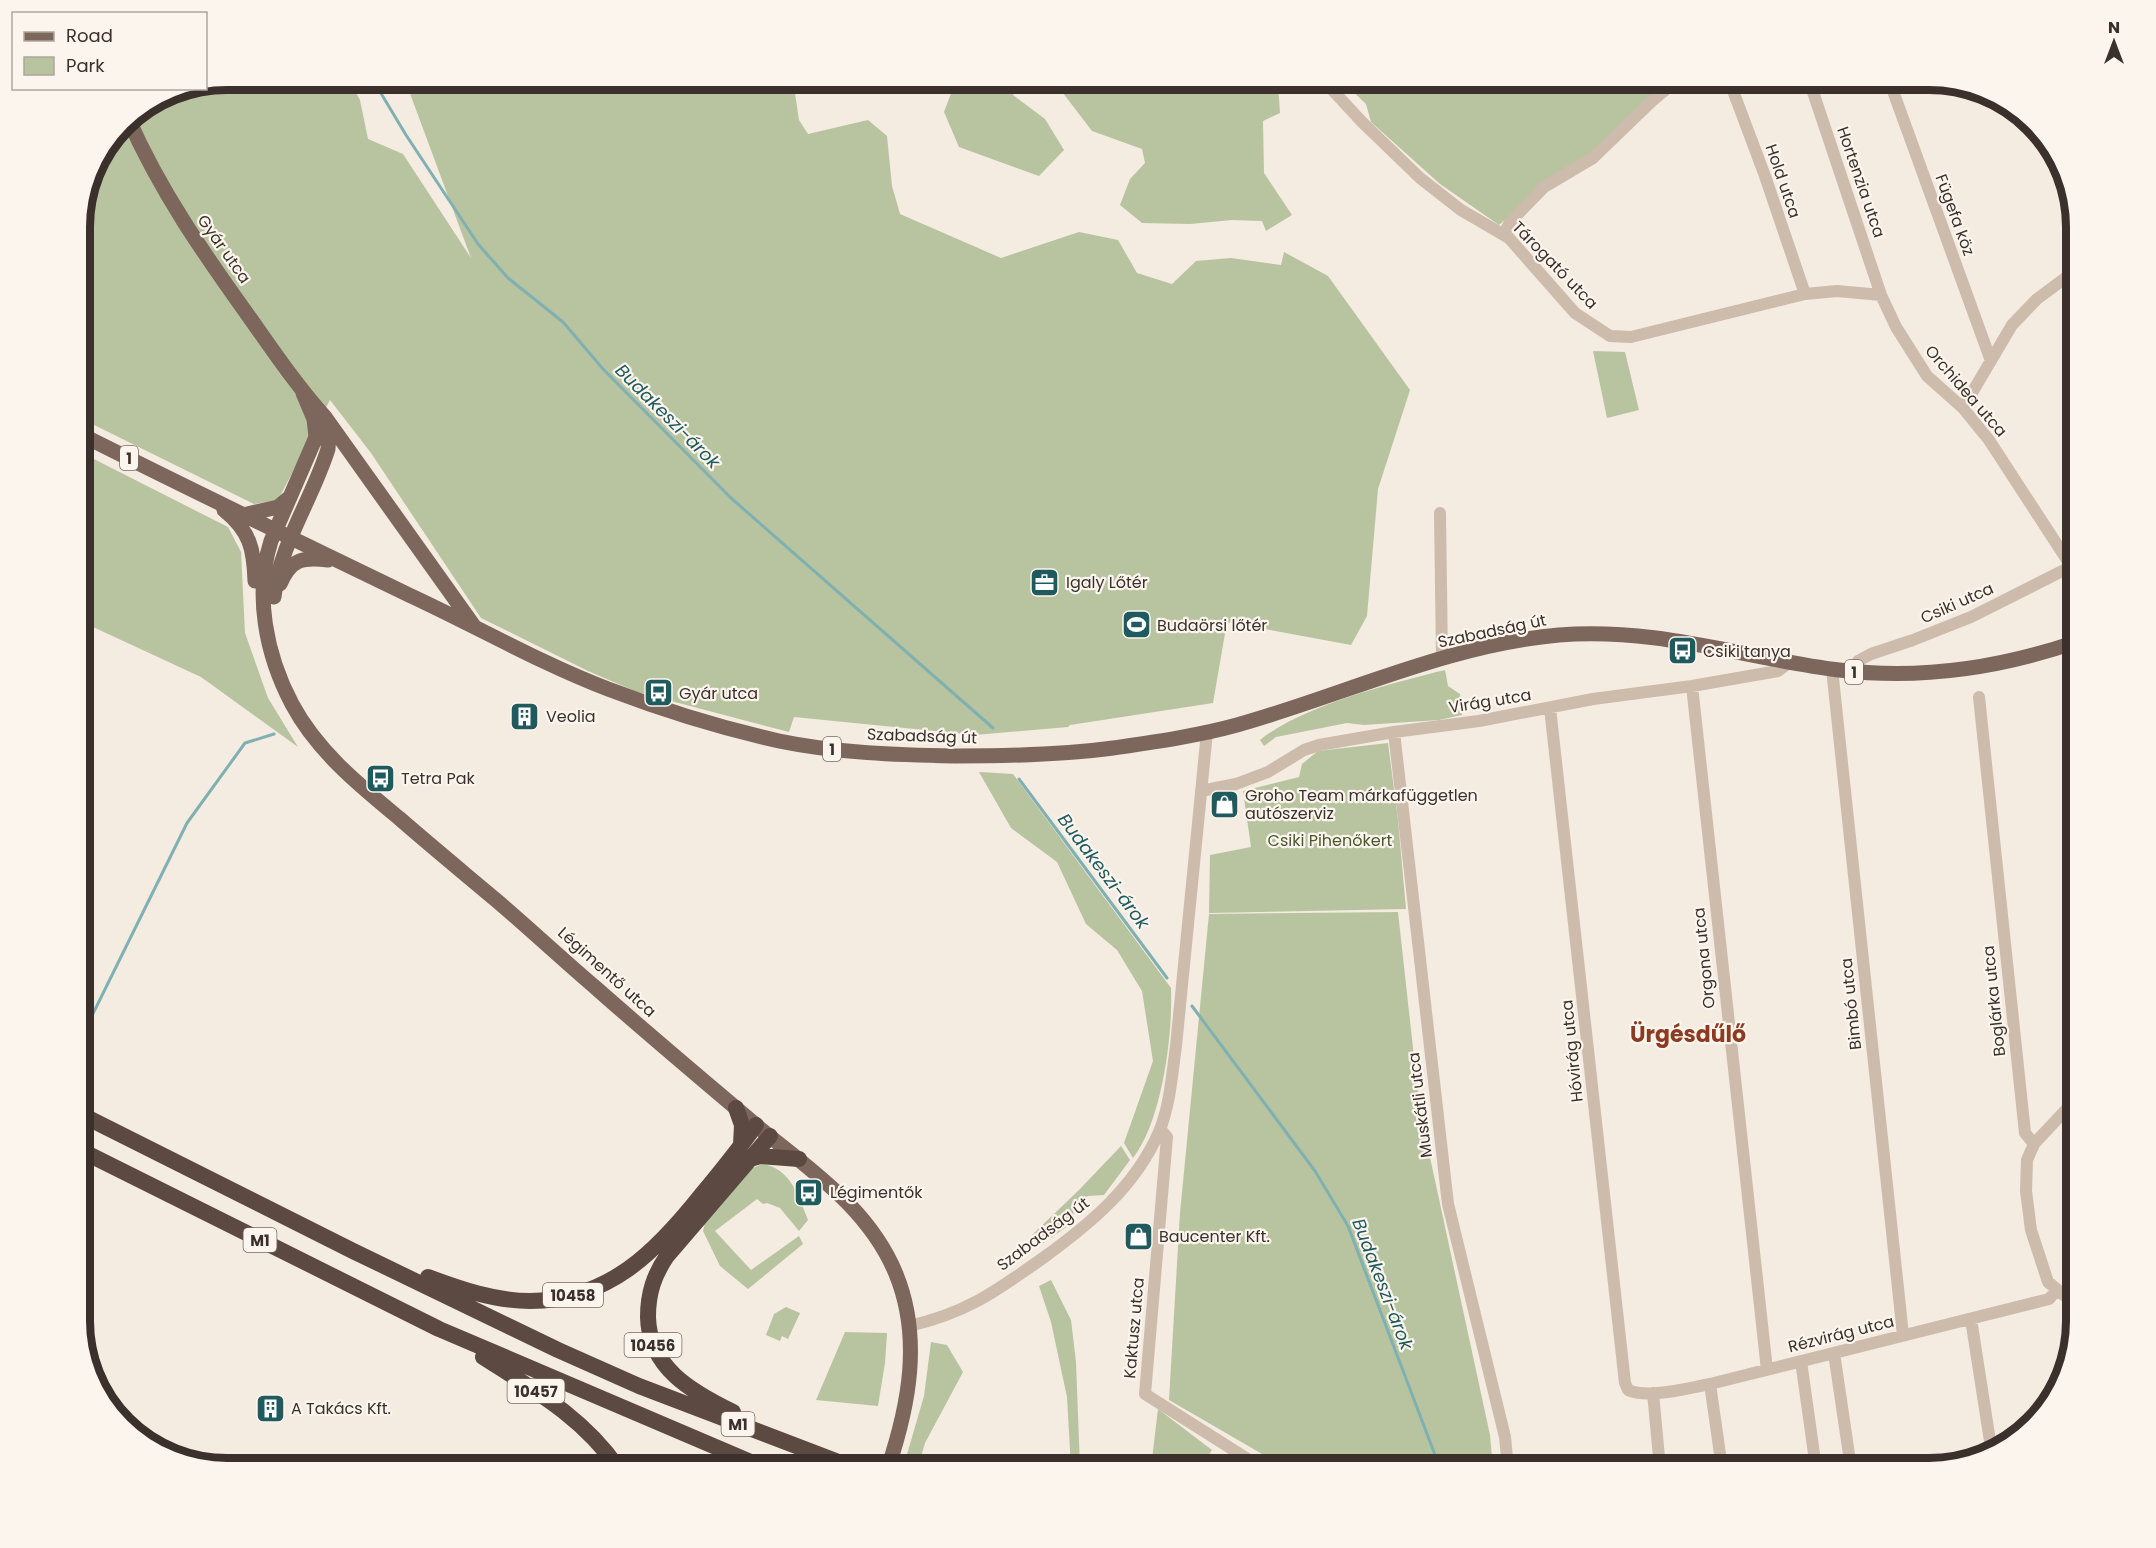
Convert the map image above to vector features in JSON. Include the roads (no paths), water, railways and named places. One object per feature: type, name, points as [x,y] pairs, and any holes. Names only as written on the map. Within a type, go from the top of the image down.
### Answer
[{"type":"highway","points":[[736,1108],[742,1125],[745,1153],[798,1159]]},
{"type":"highway","name":"M1","points":[[90,1119],[353,1251],[558,1350],[639,1386],[827,1458]]},
{"type":"highway","name":"10458","points":[[353,1251],[452,1286],[494,1297],[528,1301],[568,1296],[611,1280],[645,1257],[745,1153],[756,1125]]},
{"type":"highway","name":"10456","points":[[770,1136],[745,1153],[660,1266],[649,1299],[648,1323],[652,1344],[666,1367],[682,1383],[698,1394],[829,1458]]},
{"type":"highway","name":"M1","points":[[90,1155],[439,1329],[742,1458]]},
{"type":"highway","name":"10457","points":[[439,1329],[564,1411],[598,1442],[610,1458]]},
{"type":"main road","name":"Gyár utca","points":[[133,128],[157,180],[202,252],[303,393],[325,417],[476,628]]},
{"type":"main road","name":"Gyár utca","points":[[275,530],[316,437],[314,418],[303,393]]},
{"type":"main road","points":[[268,639],[280,563],[328,449],[325,417]]},
{"type":"main road","name":"1","points":[[90,439],[476,628]]},
{"type":"main road","points":[[243,515],[278,507],[290,497]]},
{"type":"main road","points":[[211,500],[235,519],[252,547],[255,581],[268,639]]},
{"type":"main road","name":"Légimentő utca","points":[[275,530],[266,557],[262,588],[268,639],[280,678],[292,705],[326,752],[357,784],[532,931],[595,988],[756,1125],[822,1178],[852,1206],[884,1249],[896,1273],[909,1326],[910,1373],[906,1405],[891,1458]]},
{"type":"main road","points":[[274,597],[286,571],[298,561],[306,559],[337,561]]},
{"type":"main road","points":[[426,602],[436,594],[442,579]]},
{"type":"main road","name":"Szabadság út","points":[[476,628],[590,681],[664,708],[780,741],[832,749],[935,756],[1037,755],[1112,748],[1207,732],[1262,717],[1442,659],[1517,641],[1563,635],[1606,633],[1657,637],[1832,669],[1913,674],[1967,669],[2026,657],[2066,645]]},
{"type":"street","name":"Tárogató utca","points":[[1332,90],[1420,178],[1461,210],[1504,234],[1575,313],[1610,336],[1630,337],[1805,294],[1837,291],[1881,295]]},
{"type":"street","points":[[1504,234],[1510,222],[1544,187],[1593,158],[1634,117],[1665,90]]},
{"type":"street","name":"Hold utca","points":[[1733,90],[1805,294]]},
{"type":"street","name":"Hortenzia utca","points":[[1812,90],[1881,295]]},
{"type":"street","name":"Fügefa köz","points":[[1893,90],[1991,361]]},
{"type":"street","points":[[1963,408],[2012,325],[2037,299],[2066,277]]},
{"type":"street","name":"Orchidea utca","points":[[1881,295],[1896,327],[1927,376],[1963,408],[1989,440],[2066,553]]},
{"type":"street","points":[[1440,513],[1442,659]]},
{"type":"street","name":"Csiki utca","points":[[1853,672],[1858,661],[1871,654],[1971,617],[2066,569]]},
{"type":"street","name":"Virág utca","points":[[1201,791],[1236,784],[1268,772],[1304,750],[1394,732],[1479,721],[1593,699],[1692,686],[1778,671],[1790,662]]},
{"type":"street","name":"Bimbó utca","points":[[1832,669],[1903,1335]]},
{"type":"street","name":"Orgona utca","points":[[1692,686],[1767,1370]]},
{"type":"street","name":"Boglárka utca","points":[[1979,697],[2025,1133],[2034,1144]]},
{"type":"street","name":"Hóvirág utca","points":[[1550,708],[1625,1383],[1628,1390]]},
{"type":"street","name":"Szabadság út","points":[[909,1326],[951,1314],[989,1296],[1084,1228],[1103,1211],[1136,1172],[1151,1150],[1160,1129],[1168,1097],[1176,1046],[1207,732]]},
{"type":"street","name":"Muskátli utca","points":[[1394,732],[1448,1204],[1505,1437],[1507,1458]]},
{"type":"street","points":[[2066,1110],[2034,1144],[2027,1160],[2026,1191],[2031,1230],[2048,1282],[2066,1297]]},
{"type":"street","name":"Kaktusz utca","points":[[1160,1129],[1167,1137],[1145,1394],[1246,1458]]},
{"type":"street","name":"Rézvirág utca","points":[[1628,1390],[1635,1393],[1653,1393],[1710,1384],[2049,1299],[2057,1290]]},
{"type":"street","points":[[1971,1319],[1990,1444]]},
{"type":"street","points":[[1834,1353],[1850,1458]]},
{"type":"street","points":[[1801,1361],[1815,1458]]},
{"type":"street","points":[[1710,1384],[1721,1458]]},
{"type":"street","points":[[1653,1393],[1659,1458]]},
{"type":"waterway","name":"Budakeszi-árok","points":[[379,90],[478,244],[508,278],[563,322],[603,369],[731,498],[993,728]]},
{"type":"waterway","points":[[90,1020],[187,823],[245,743],[274,734]]},
{"type":"waterway","name":"Budakeszi-árok","points":[[1019,779],[1167,978]]},
{"type":"waterway","name":"Budakeszi-árok","points":[[1192,1006],[1315,1171],[1348,1226],[1436,1458]]},
{"type":"place","name":"Igaly Lőtér","points":[[1045,582]]},
{"type":"place","name":"Budaörsi lőtér","points":[[1136,625]]},
{"type":"place","name":"Csiki tanya","points":[[1682,651]]},
{"type":"place","name":"Gyár utca","points":[[658,693]]},
{"type":"place","name":"Veolia","points":[[525,716]]},
{"type":"place","name":"Tetra Pak","points":[[380,778]]},
{"type":"place","name":"Groho Team márkafüggetlen autószerviz","points":[[1224,804]]},
{"type":"place","name":"Légimentők","points":[[809,1192]]},
{"type":"place","name":"Baucenter Kft.","points":[[1138,1236]]},
{"type":"place","name":"A Takács Kft.","points":[[270,1408]]},
{"type":"district","name":"Ürgésdűlő","points":[[1688,1034]]},
{"type":"park label","name":"Csiki Pihenőkert","points":[[1330,840]]}]
